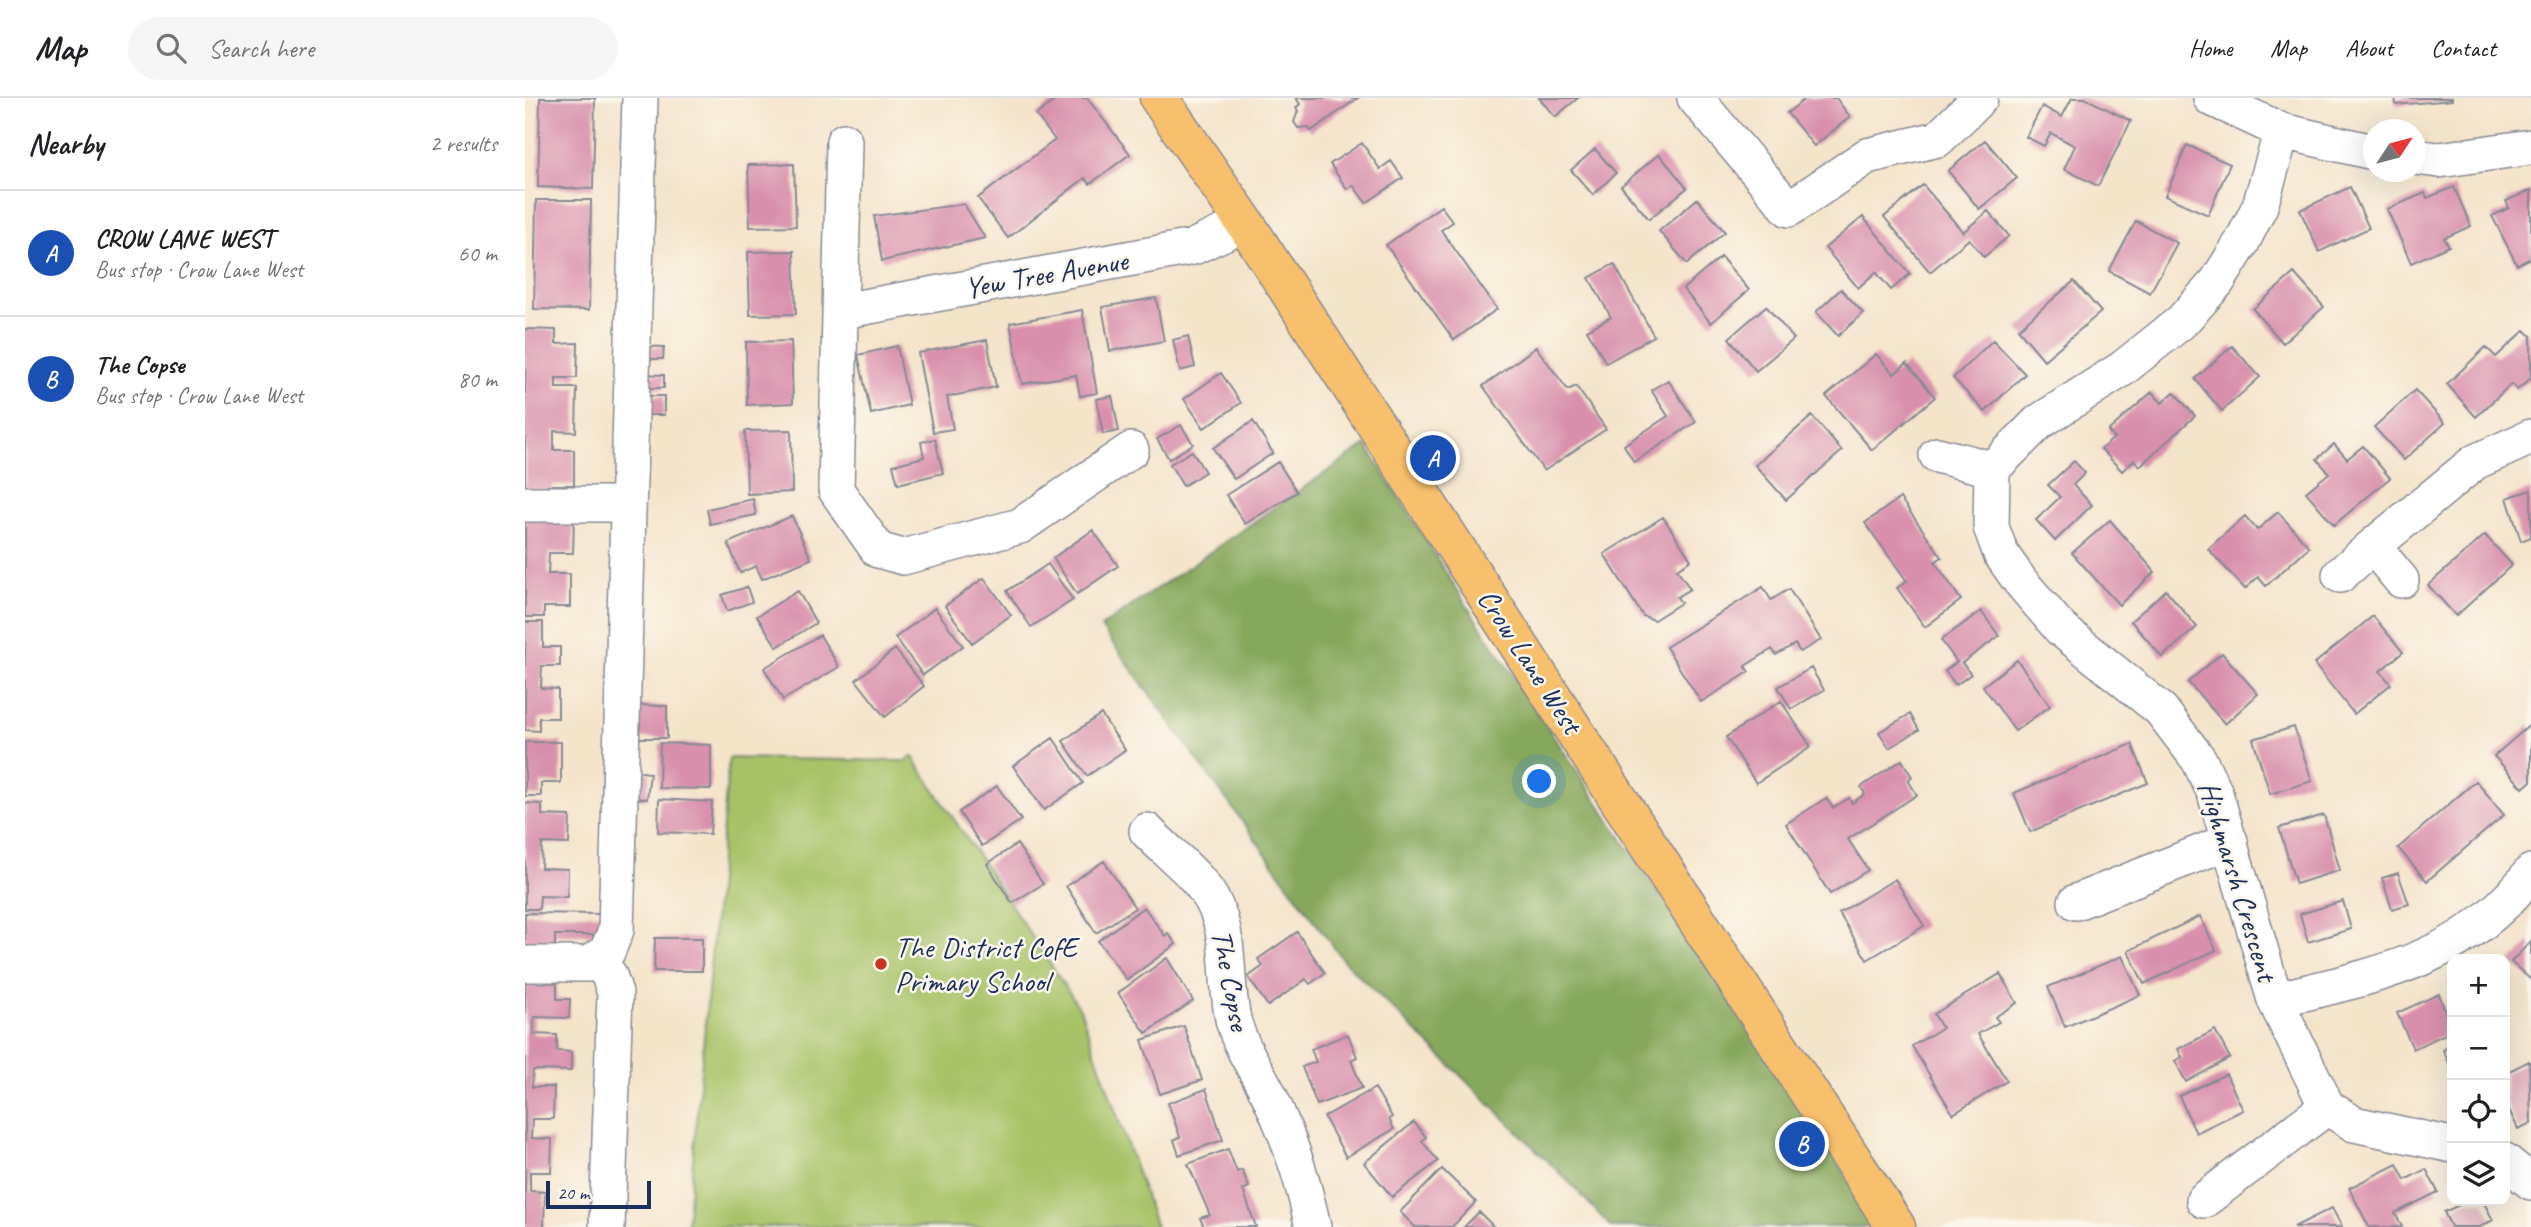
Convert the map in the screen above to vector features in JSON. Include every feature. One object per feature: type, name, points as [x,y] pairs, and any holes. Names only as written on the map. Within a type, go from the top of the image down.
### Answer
[{"type":"main road","name":"Crow Lane West","points":[[1159,98],[1245,223],[1896,1227]]},
{"type":"street","points":[[525,964],[588,964],[607,952],[617,930],[640,98]]},
{"type":"street","points":[[1695,98],[1790,209],[1867,156],[1938,139],[1980,98]]},
{"type":"street","points":[[2211,98],[2282,131],[2363,149]]},
{"type":"street","points":[[1937,455],[1992,469],[2039,422],[2122,369],[2181,322],[2217,282],[2242,242],[2260,206],[2282,131]]},
{"type":"street","points":[[844,141],[836,490],[878,550],[903,557],[1020,526],[1131,450]]},
{"type":"street","points":[[2426,158],[2438,160],[2531,147]]},
{"type":"street","name":"Yew Tree Avenue","points":[[842,312],[1193,247],[1245,223]]},
{"type":"street","points":[[2340,575],[2475,462],[2531,437]]},
{"type":"street","name":"Highmarsh Crescent","points":[[1992,469],[1991,527],[2001,554],[2061,629],[2146,696],[2178,729],[2215,793],[2275,1000],[2327,1107]]},
{"type":"street","points":[[525,504],[628,504]]},
{"type":"street","points":[[2373,547],[2401,580]]},
{"type":"street","name":"The Copse","points":[[1144,824],[1201,884],[1214,904],[1221,922],[1234,1023],[1252,1068],[1268,1092],[1300,1169],[1313,1227]]},
{"type":"street","points":[[2077,902],[2230,841]]},
{"type":"street","points":[[2275,1000],[2383,974],[2414,963],[2470,932],[2505,901],[2531,872]]},
{"type":"street","points":[[596,959],[609,975],[615,993],[607,1227]]},
{"type":"street","points":[[2204,1200],[2327,1107],[2354,1124],[2447,1144]]},
{"type":"street","points":[[2510,1165],[2531,1182]]},
{"type":"green space","points":[[1366,445],[1467,606],[1880,1227],[1611,1227],[1572,1185],[1343,960],[1101,627]]},
{"type":"green space","name":"The District CofE Primary School","points":[[912,756],[1080,1009],[1156,1227],[687,1227],[729,758],[905,761]]},
{"type":"building","points":[[540,98],[595,98],[593,189],[538,187]]},
{"type":"building","points":[[1058,98],[1087,98],[1130,154],[1090,184],[1085,178],[1008,238],[978,198],[1055,140],[1036,115]]},
{"type":"building","points":[[1296,98],[1358,98],[1311,131],[1308,127],[1298,128],[1294,122],[1298,111],[1296,108],[1300,104]]},
{"type":"building","points":[[1539,98],[1578,98],[1555,117]]},
{"type":"building","points":[[1806,98],[1836,98],[1850,117],[1814,146],[1787,113]]},
{"type":"building","points":[[2072,98],[2085,98],[2131,121],[2098,186],[2064,169],[2075,146],[2051,133],[2044,146],[2026,137],[2042,106],[2062,117]]},
{"type":"building","points":[[2395,98],[2452,98],[2452,100],[2396,105]]},
{"type":"building","points":[[1985,140],[2017,178],[1979,209],[1948,171]]},
{"type":"building","points":[[1362,143],[1380,169],[1391,161],[1403,178],[1366,203],[1353,185],[1347,189],[1330,164]]},
{"type":"building","points":[[2187,145],[2230,164],[2208,215],[2165,196]]},
{"type":"building","points":[[1595,149],[1616,173],[1593,195],[1571,170]]},
{"type":"building","points":[[1659,154],[1687,188],[1649,219],[1621,186]]},
{"type":"building","points":[[794,164],[796,226],[750,227],[748,165]]},
{"type":"building","points":[[1923,185],[1963,232],[1988,211],[2009,236],[1984,257],[1969,239],[1930,272],[1884,217]]},
{"type":"building","points":[[2350,187],[2369,228],[2319,252],[2300,210]]},
{"type":"building","points":[[2454,187],[2471,226],[2444,238],[2449,246],[2411,263],[2387,209],[2425,193],[2427,198]]},
{"type":"building","points":[[2531,190],[2531,258],[2517,265],[2492,216],[2509,208],[2506,201]]},
{"type":"building","points":[[1697,199],[1725,232],[1687,264],[1659,231]]},
{"type":"building","points":[[536,200],[591,200],[589,310],[534,309]]},
{"type":"building","points":[[964,204],[985,238],[882,261],[874,216]]},
{"type":"building","points":[[1441,206],[1453,222],[1441,230],[1497,309],[1454,340],[1386,245]]},
{"type":"building","points":[[1863,217],[1910,274],[1891,290],[1876,272],[1858,288],[1825,248]]},
{"type":"building","points":[[2136,221],[2177,243],[2150,293],[2109,271]]},
{"type":"building","points":[[794,251],[796,314],[750,315],[748,252]]},
{"type":"building","points":[[1721,257],[1749,290],[1711,323],[1683,289]]},
{"type":"building","points":[[1614,264],[1654,336],[1606,363],[1587,330],[1611,317],[1589,278]]},
{"type":"building","points":[[2294,273],[2324,307],[2283,343],[2253,309]]},
{"type":"building","points":[[2074,281],[2101,312],[2044,360],[2018,329]]},
{"type":"building","points":[[1841,289],[1863,313],[1838,336],[1816,312]]},
{"type":"building","points":[[1156,298],[1164,341],[1110,351],[1102,307]]},
{"type":"building","points":[[1766,306],[1794,339],[1756,371],[1729,338]]},
{"type":"building","points":[[1082,310],[1097,393],[1080,396],[1076,375],[1022,384],[1010,323]]},
{"type":"building","points":[[525,329],[556,330],[556,344],[578,343],[577,378],[556,378],[556,388],[577,388],[576,432],[554,431],[554,450],[574,450],[574,485],[552,485],[552,495],[525,495]]},
{"type":"building","points":[[2525,330],[2531,336],[2531,378],[2517,390],[2511,384],[2476,417],[2447,384],[2486,347],[2496,357]]},
{"type":"building","points":[[1188,336],[1195,367],[1180,371],[1173,340]]},
{"type":"building","points":[[987,340],[996,387],[947,397],[953,429],[933,432],[918,353]]},
{"type":"building","points":[[1993,340],[2025,374],[1985,412],[1953,378]]},
{"type":"building","points":[[791,341],[793,403],[747,405],[746,342]]},
{"type":"building","points":[[644,346],[664,347],[663,359],[643,359]]},
{"type":"building","points":[[897,346],[909,405],[871,414],[858,355]]},
{"type":"building","points":[[2232,346],[2260,377],[2222,411],[2195,379]]},
{"type":"building","points":[[1536,347],[1568,390],[1576,386],[1606,429],[1544,471],[1483,386]]},
{"type":"building","points":[[1876,354],[1894,374],[1907,363],[1935,397],[1872,450],[1826,396]]},
{"type":"building","points":[[1221,373],[1241,403],[1204,428],[1184,399]]},
{"type":"building","points":[[643,374],[664,375],[664,388],[643,388]]},
{"type":"building","points":[[1668,380],[1696,422],[1634,462],[1624,445],[1668,416],[1651,390]]},
{"type":"building","points":[[2415,390],[2445,423],[2404,460],[2374,427]]},
{"type":"building","points":[[2152,392],[2162,403],[2174,392],[2195,416],[2140,466],[2134,460],[2122,471],[2101,449],[2114,438],[2108,431]]},
{"type":"building","points":[[640,396],[664,396],[664,415],[639,415]]},
{"type":"building","points":[[1112,396],[1119,431],[1103,434],[1096,399]]},
{"type":"building","points":[[1812,416],[1842,451],[1786,500],[1755,465]]},
{"type":"building","points":[[1253,421],[1273,453],[1234,479],[1213,448]]},
{"type":"building","points":[[1181,425],[1193,444],[1169,459],[1157,439]]},
{"type":"building","points":[[791,430],[792,492],[747,494],[745,431]]},
{"type":"building","points":[[935,439],[943,473],[898,484],[893,465],[924,457],[921,442]]},
{"type":"building","points":[[2334,444],[2347,459],[2363,446],[2390,478],[2334,525],[2306,492],[2329,473],[2317,459]]},
{"type":"building","points":[[1192,451],[1205,472],[1183,486],[1170,464]]},
{"type":"building","points":[[2074,461],[2085,473],[2073,485],[2092,505],[2055,541],[2036,520],[2060,497],[2048,485]]},
{"type":"building","points":[[1278,462],[1297,492],[1245,524],[1226,495]]},
{"type":"building","points":[[2531,490],[2531,537],[2521,541],[2507,498]]},
{"type":"building","points":[[1900,498],[1942,557],[1935,562],[1961,600],[1925,627],[1897,588],[1907,581],[1865,523]]},
{"type":"building","points":[[753,499],[756,515],[710,524],[707,509]]},
{"type":"building","points":[[525,511],[574,519],[573,553],[549,553],[548,574],[570,574],[570,607],[544,607],[544,617],[525,617]]},
{"type":"building","points":[[2278,512],[2309,547],[2266,586],[2258,577],[2245,589],[2208,549],[2245,516],[2257,530]]},
{"type":"building","points":[[792,516],[811,559],[762,579],[756,566],[740,573],[728,543]]},
{"type":"building","points":[[1663,517],[1691,560],[1677,569],[1690,589],[1677,597],[1681,603],[1654,620],[1643,616],[1604,554]]},
{"type":"building","points":[[2110,520],[2155,572],[2119,605],[2072,553]]},
{"type":"building","points":[[1093,530],[1118,566],[1077,594],[1053,558]]},
{"type":"building","points":[[2485,535],[2512,565],[2456,616],[2428,585]]},
{"type":"building","points":[[1048,564],[1073,600],[1031,627],[1007,591]]},
{"type":"building","points":[[984,578],[1011,615],[972,643],[945,606]]},
{"type":"building","points":[[747,587],[752,602],[727,611],[722,595]]},
{"type":"building","points":[[1763,587],[1771,600],[1789,589],[1821,640],[1800,652],[1795,644],[1776,655],[1772,649],[1745,666],[1749,672],[1701,702],[1666,647]]},
{"type":"building","points":[[2166,590],[2197,627],[2162,657],[2131,621]]},
{"type":"building","points":[[798,591],[816,623],[777,647],[757,616]]},
{"type":"building","points":[[935,608],[963,646],[923,675],[895,638]]},
{"type":"building","points":[[1981,611],[1999,636],[1962,663],[1971,674],[1956,685],[1945,671],[1957,662],[1941,640]]},
{"type":"building","points":[[2373,616],[2403,652],[2380,671],[2391,684],[2354,714],[2314,664]]},
{"type":"building","points":[[525,622],[543,622],[543,647],[560,647],[560,666],[542,666],[541,688],[558,689],[558,718],[539,718],[539,731],[525,730]]},
{"type":"building","points":[[820,635],[839,667],[783,700],[764,668]]},
{"type":"building","points":[[895,649],[924,686],[885,717],[856,680]]},
{"type":"building","points":[[2222,653],[2258,694],[2225,724],[2188,682]]},
{"type":"building","points":[[2017,660],[2050,706],[2015,731],[1983,686]]},
{"type":"building","points":[[1811,668],[1824,690],[1791,709],[1778,687]]},
{"type":"building","points":[[1781,701],[1811,747],[1756,783],[1726,737]]},
{"type":"building","points":[[634,705],[667,706],[667,738],[634,738]]},
{"type":"building","points":[[1101,714],[1125,750],[1087,776],[1063,741]]},
{"type":"building","points":[[1910,714],[1919,730],[1889,748],[1879,732]]},
{"type":"building","points":[[2531,724],[2531,781],[2523,788],[2494,756]]},
{"type":"building","points":[[2294,727],[2312,781],[2270,794],[2253,739]]},
{"type":"building","points":[[1053,738],[1083,783],[1044,810],[1013,766]]},
{"type":"building","points":[[525,742],[561,742],[561,783],[541,783],[541,796],[525,796]]},
{"type":"building","points":[[660,743],[711,745],[711,789],[659,788]]},
{"type":"building","points":[[2132,744],[2148,783],[2030,832],[2014,793]]},
{"type":"building","points":[[1902,760],[1912,777],[1908,780],[1917,795],[1848,839],[1868,870],[1830,894],[1786,824],[1826,798],[1833,808],[1849,798],[1852,803],[1865,794],[1861,787]]},
{"type":"building","points":[[636,771],[650,773],[647,799],[634,798]]},
{"type":"building","points":[[2476,781],[2504,815],[2427,881],[2398,848]]},
{"type":"building","points":[[997,786],[1021,820],[982,846],[959,812]]},
{"type":"building","points":[[659,799],[712,802],[710,834],[658,832]]},
{"type":"building","points":[[525,803],[542,804],[542,815],[570,816],[569,844],[542,843],[541,868],[568,869],[567,897],[540,896],[539,909],[525,909]]},
{"type":"building","points":[[2324,815],[2340,870],[2296,884],[2279,828]]},
{"type":"building","points":[[1017,844],[1043,884],[1012,903],[987,864]]},
{"type":"building","points":[[1104,861],[1135,908],[1096,933],[1066,886]]},
{"type":"building","points":[[2398,873],[2409,904],[2392,909],[2382,878]]},
{"type":"building","points":[[1895,879],[1924,926],[1867,960],[1839,913]]},
{"type":"building","points":[[2343,901],[2351,929],[2308,942],[2300,914]]},
{"type":"building","points":[[1144,907],[1165,936],[1168,933],[1176,944],[1127,980],[1098,941]]},
{"type":"building","points":[[525,913],[602,914],[602,935],[555,935],[555,946],[525,946]]},
{"type":"building","points":[[2200,916],[2216,950],[2144,984],[2128,951]]},
{"type":"building","points":[[1297,932],[1325,973],[1310,984],[1306,979],[1268,1006],[1248,977],[1263,966],[1258,959]]},
{"type":"building","points":[[655,938],[702,938],[702,971],[654,971]]},
{"type":"building","points":[[2531,941],[2531,980],[2511,962]]},
{"type":"building","points":[[2122,956],[2140,995],[2065,1027],[2048,987]]},
{"type":"building","points":[[1167,958],[1193,1001],[1146,1033],[1118,993]]},
{"type":"building","points":[[525,971],[535,972],[535,982],[557,983],[557,999],[570,999],[569,1018],[534,1017],[533,1034],[557,1035],[557,1051],[571,1052],[571,1071],[533,1070],[532,1087],[554,1087],[553,1119],[532,1119],[531,1138],[552,1139],[551,1172],[530,1172],[530,1191],[545,1192],[544,1227],[525,1227]]},
{"type":"building","points":[[2000,974],[2017,1003],[1995,1017],[1999,1022],[1978,1034],[2007,1081],[1953,1114],[1912,1046],[1942,1028],[1934,1014]]},
{"type":"building","points":[[2439,994],[2447,1017],[2447,1033],[2413,1049],[2397,1013]]},
{"type":"building","points":[[1184,1026],[1202,1080],[1160,1094],[1142,1040]]},
{"type":"building","points":[[2215,1030],[2230,1058],[2186,1082],[2175,1061],[2182,1057],[2178,1049]]},
{"type":"building","points":[[1348,1034],[1357,1057],[1351,1060],[1362,1088],[1317,1105],[1302,1067],[1316,1062],[1311,1049]]},
{"type":"building","points":[[2529,1061],[2531,1123],[2518,1129],[2510,1112],[2510,1070]]},
{"type":"building","points":[[2226,1074],[2243,1110],[2196,1133],[2179,1096]]},
{"type":"building","points":[[1375,1088],[1392,1117],[1389,1119],[1394,1129],[1346,1157],[1324,1117]]},
{"type":"building","points":[[1206,1089],[1223,1140],[1179,1155],[1174,1140],[1180,1137],[1168,1103]]},
{"type":"building","points":[[1414,1122],[1426,1137],[1422,1141],[1438,1161],[1392,1197],[1364,1163]]},
{"type":"building","points":[[1228,1149],[1237,1172],[1242,1170],[1249,1187],[1243,1190],[1256,1227],[1204,1227],[1200,1218],[1210,1215],[1188,1164]]},
{"type":"building","points":[[2397,1164],[2405,1180],[2426,1169],[2438,1192],[2395,1213],[2402,1227],[2369,1227],[2349,1188]]},
{"type":"building","points":[[1442,1169],[1476,1202],[1452,1227],[1415,1227],[1400,1212]]},
{"type":"building","points":[[2457,1206],[2486,1206],[2493,1220],[2480,1227],[2451,1227],[2444,1212]]},
{"type":"building","points":[[2332,1208],[2342,1227],[2294,1227]]},
{"type":"building","points":[[1479,1212],[1494,1227],[1464,1227]]},
{"type":"place","name":"CROW LANE WEST","points":[[1433,458]]},
{"type":"place","name":"The District CofE Primary School","points":[[881,964]]},
{"type":"place","name":"The Copse","points":[[1802,1144]]}]
